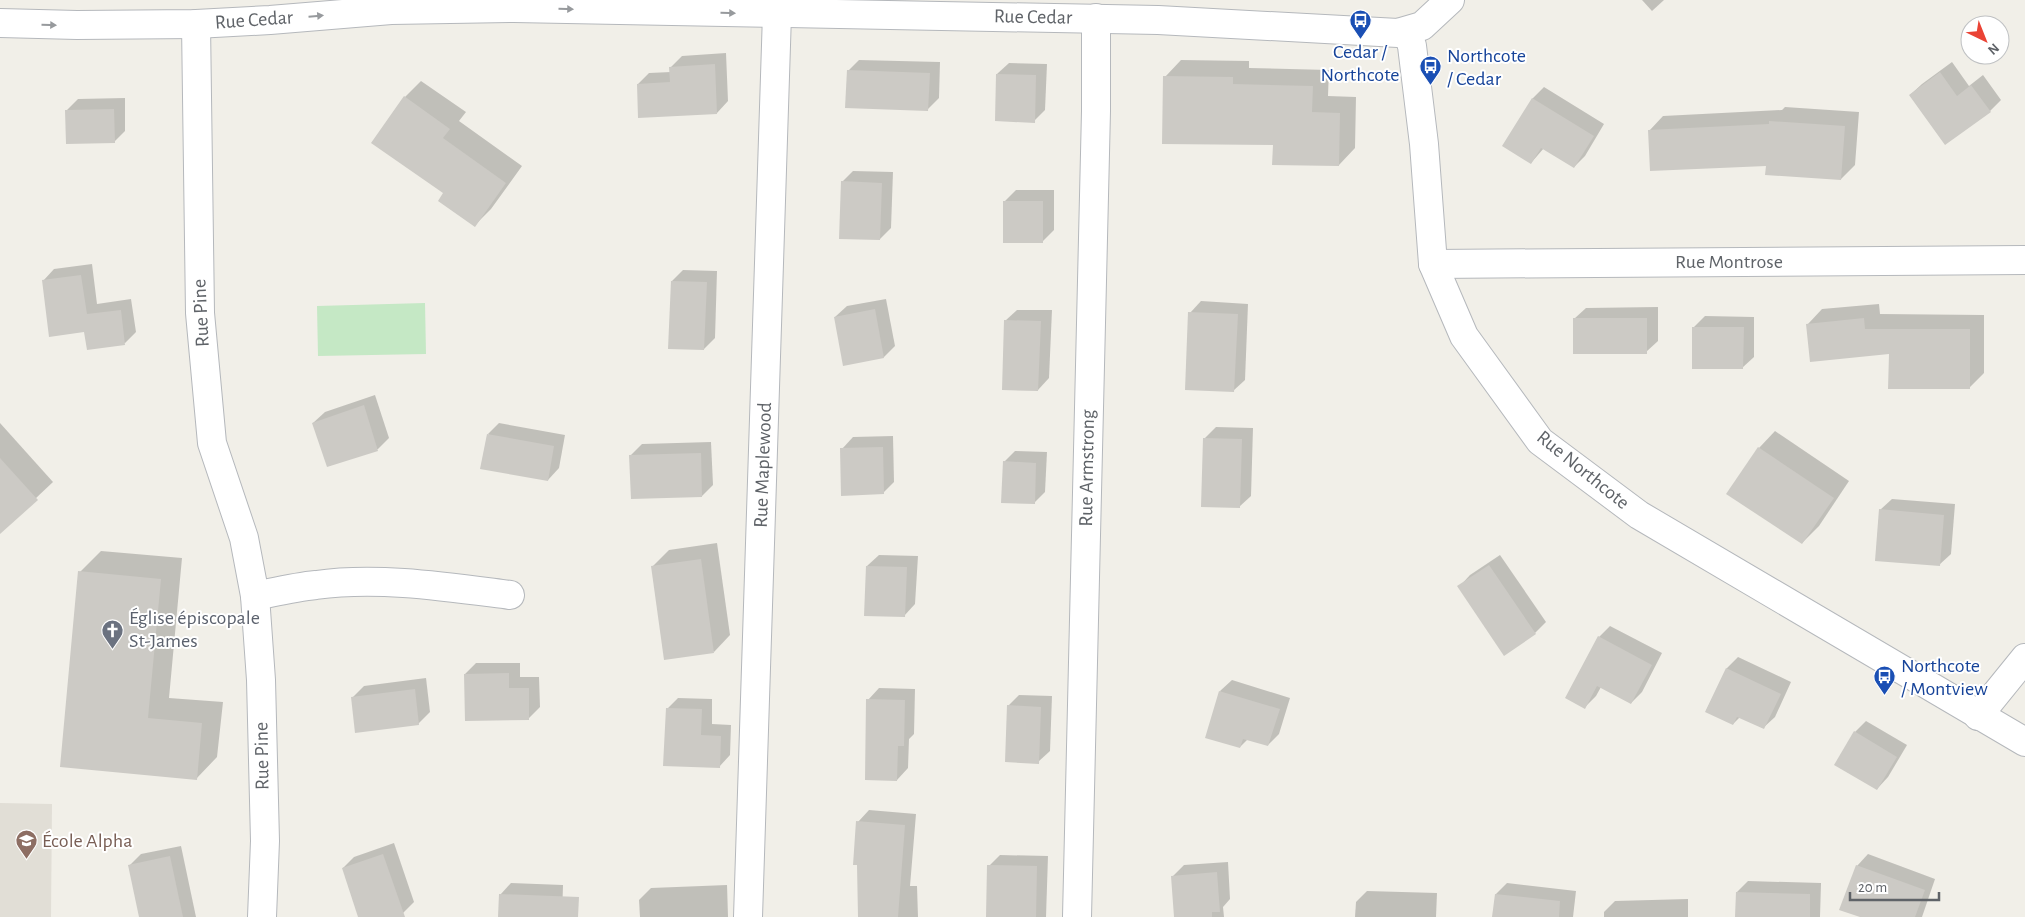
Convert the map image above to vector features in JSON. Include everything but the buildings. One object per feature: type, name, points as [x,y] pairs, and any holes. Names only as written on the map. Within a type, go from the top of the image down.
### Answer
[{"type":"street","points":[[1407,31],[1427,22],[1450,0]]},
{"type":"street","name":"Rue Cedar","points":[[0,23],[77,26],[196,24],[382,11],[459,8],[1096,18],[1382,32],[1407,31]]},
{"type":"street","name":"Rue Maplewood","points":[[748,917],[777,14]]},
{"type":"street","name":"Rue Armstrong","points":[[1077,917],[1096,111],[1096,18]]},
{"type":"street","name":"Rue Pine","points":[[196,24],[200,313],[212,443],[244,538],[255,596],[260,680],[265,841],[262,917]]},
{"type":"street","name":"Rue Northcote","points":[[1407,31],[1412,46],[1424,144],[1433,264],[1464,336],[1540,441],[1639,515],[2025,742]]},
{"type":"street","name":"Rue Montrose","points":[[1433,264],[2025,260]]},
{"type":"street","points":[[255,596],[316,584],[379,583],[446,587],[510,595]]},
{"type":"street","points":[[1978,716],[2025,658]]},
{"type":"shaded area","name":"École Alpha","points":[[0,803],[52,804],[51,917],[0,917]]},
{"type":"green space","points":[[425,303],[426,354],[318,356],[317,306]]},
{"type":"place","name":"Cedar / Northcote","points":[[1360,39]]},
{"type":"place","name":"Northcote / Cedar","points":[[1431,86]]},
{"type":"place","name":"Église épiscopale St-James","points":[[113,649]]},
{"type":"place","name":"Northcote / Montview","points":[[1885,696]]},
{"type":"place","name":"École Alpha","points":[[26,860]]}]
